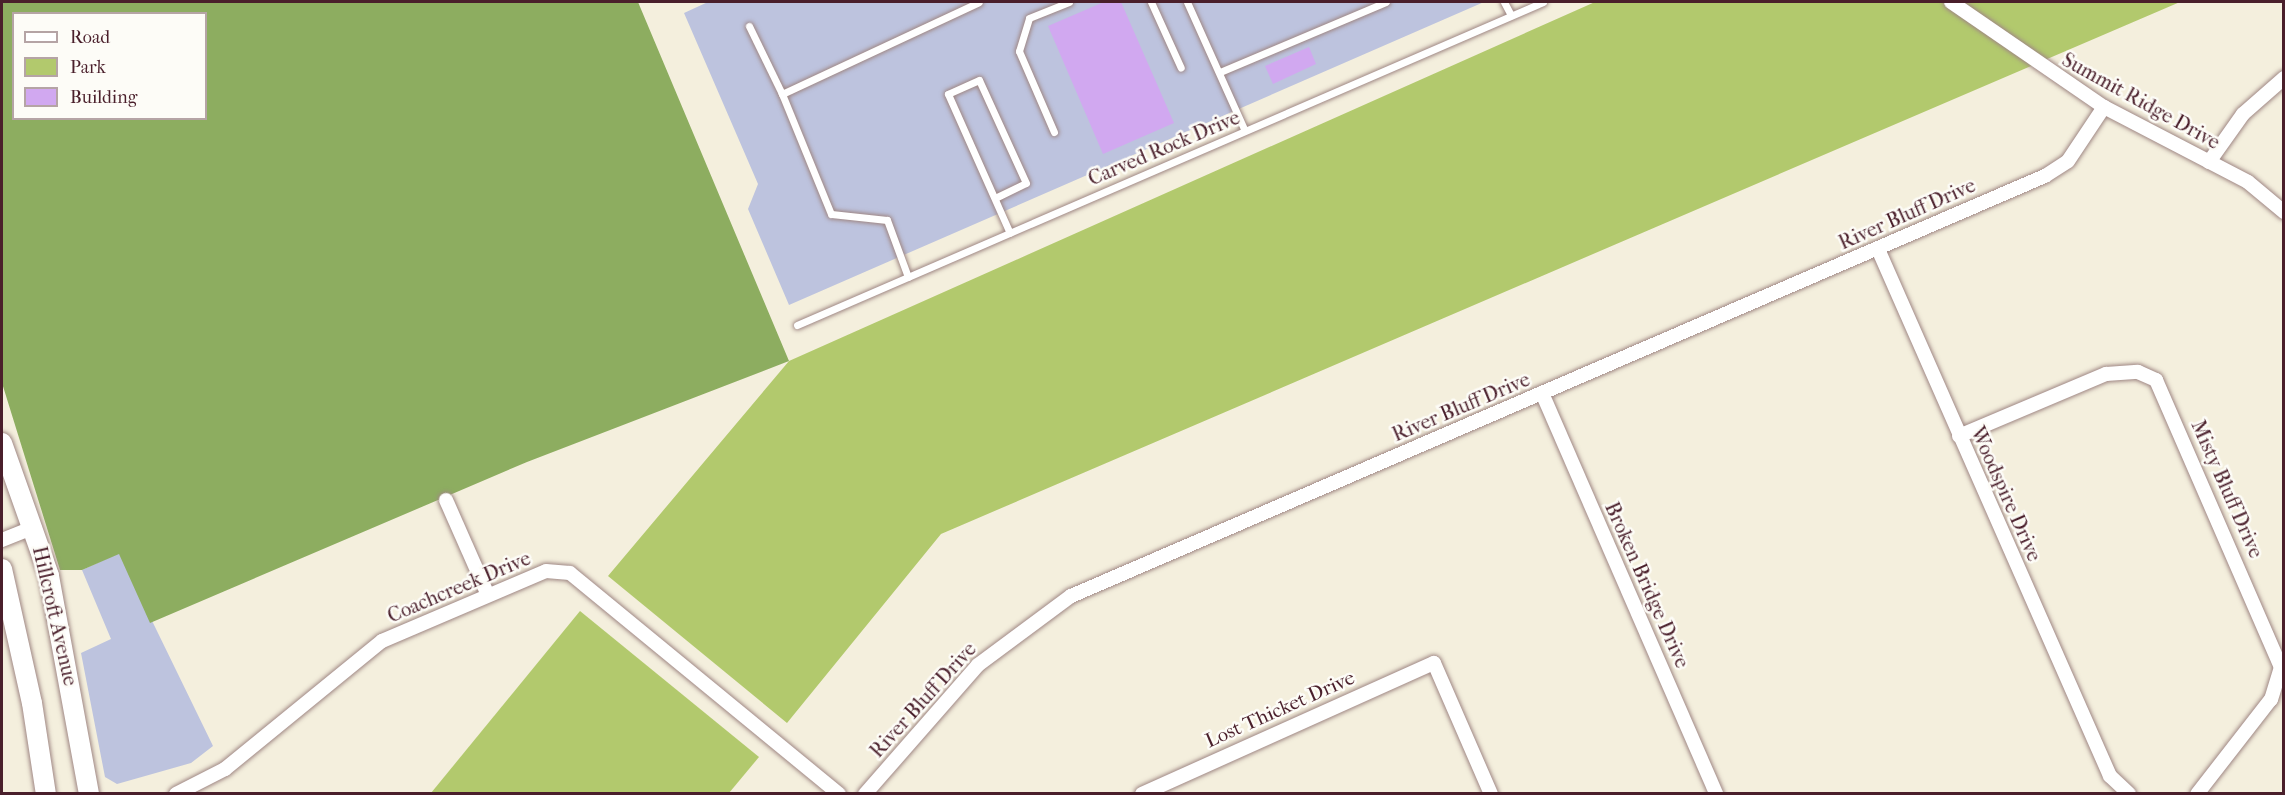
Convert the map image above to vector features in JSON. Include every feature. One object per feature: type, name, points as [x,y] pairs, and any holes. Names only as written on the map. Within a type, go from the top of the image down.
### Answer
[{"type":"main road","name":"Hillcroft Avenue","points":[[2,443],[34,527],[71,684],[89,794]]},
{"type":"main road","name":"Hillcroft Avenue","points":[[2,568],[32,703],[45,794]]},
{"type":"street","name":"Summit Ridge Drive","points":[[1951,2],[2104,107],[2248,182],[2283,212]]},
{"type":"street","points":[[2209,162],[2243,114],[2283,78]]},
{"type":"street","name":"River Bluff Drive","points":[[865,794],[978,665],[1071,596],[1878,249],[2060,166],[2085,141],[2104,107]]},
{"type":"street","name":"Woodspire Drive","points":[[1878,249],[2100,755],[2110,776],[2129,794]]},
{"type":"street","name":"Misty Bluff Drive","points":[[1959,435],[2106,374],[2138,372],[2156,380],[2281,667],[2271,699],[2197,794]]},
{"type":"street","name":"Broken Bridge Drive","points":[[1542,393],[1716,794]]},
{"type":"street","points":[[446,500],[487,593]]},
{"type":"street","points":[[2,540],[34,527]]},
{"type":"street","name":"Coachcreek Drive","points":[[176,794],[225,769],[382,641],[487,593],[546,572],[570,573],[839,794]]},
{"type":"street","name":"Lost Thicket Drive","points":[[1142,794],[1434,663],[1491,794]]},
{"type":"lane","points":[[782,94],[979,2]]},
{"type":"lane","points":[[1054,132],[1018,51],[1029,18],[1069,2]]},
{"type":"lane","points":[[1151,2],[1181,68]]},
{"type":"lane","points":[[1190,2],[1245,130]]},
{"type":"lane","points":[[1220,72],[1386,2]]},
{"type":"lane","points":[[1504,2],[1511,15]]},
{"type":"lane","name":"Carved Rock Drive","points":[[797,325],[1543,2]]},
{"type":"lane","points":[[749,26],[782,94],[831,214],[887,220],[908,277]]},
{"type":"lane","points":[[995,198],[1026,183],[979,80],[948,94],[1010,233]]},
{"type":"shaded area","points":[[708,2],[1484,2],[789,305],[748,209],[758,184],[684,13]]},
{"type":"shaded area","points":[[119,553],[213,746],[191,763],[117,784],[105,777],[81,653],[111,639],[82,570]]},
{"type":"green space","points":[[2,2],[638,2],[789,361],[527,462],[150,623],[119,554],[82,570],[60,570],[2,383]]},
{"type":"green space","points":[[1595,2],[2180,2],[941,534],[787,723],[608,576],[789,361]]},
{"type":"green space","points":[[580,611],[759,757],[729,793],[431,793]]},
{"type":"building","points":[[1104,2],[1121,2],[1174,123],[1103,154],[1048,26]]},
{"type":"building","points":[[1309,47],[1316,64],[1273,84],[1265,66]]}]
